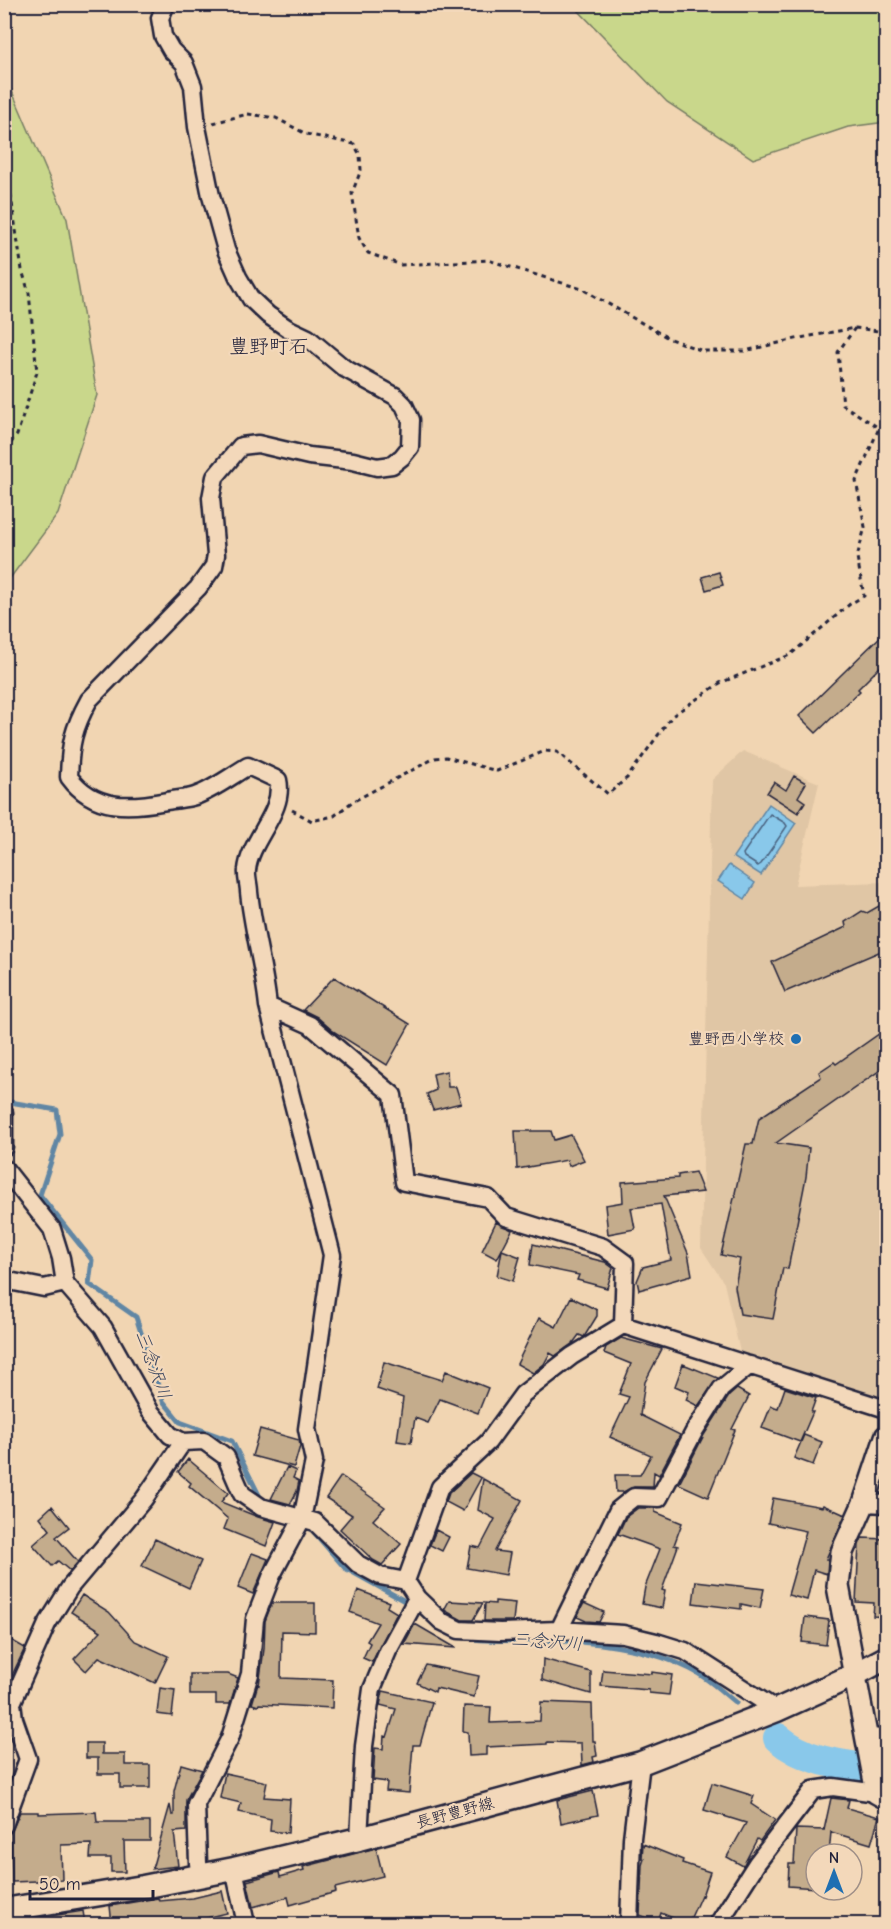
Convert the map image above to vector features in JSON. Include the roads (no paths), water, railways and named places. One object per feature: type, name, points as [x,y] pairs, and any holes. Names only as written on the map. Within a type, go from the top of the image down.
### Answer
[{"type":"main road","name":"長野豊野線","points":[[4,1910],[200,1877],[359,1839],[641,1764],[777,1710],[886,1658]]},
{"type":"street","points":[[166,4],[160,18],[163,36],[171,50],[184,63],[193,86],[197,127],[211,196],[226,250],[238,277],[251,299],[268,315],[308,338],[344,368],[395,396],[404,405],[411,420],[410,447],[392,465],[377,467],[353,461],[309,456],[258,444],[241,446],[214,477],[211,498],[216,555],[214,566],[198,588],[89,700],[72,735],[69,777],[78,790],[95,800],[110,804],[136,807],[195,795],[248,766],[278,780],[277,801],[247,869],[252,923],[264,971],[268,1006],[332,1256],[307,1429],[314,1461],[302,1519],[272,1575],[255,1619],[250,1674],[230,1738],[195,1804],[200,1877]]},
{"type":"street","points":[[268,1006],[310,1024],[393,1095],[404,1182],[488,1197],[506,1217],[603,1247],[625,1263],[623,1325]]},
{"type":"street","points":[[4,1112],[4,1147]]},
{"type":"street","points":[[4,1168],[52,1229],[61,1258],[65,1283],[103,1327],[150,1411],[170,1435],[183,1442],[204,1441],[226,1457],[242,1494],[261,1507],[315,1522],[358,1564],[380,1576],[406,1581]]},
{"type":"street","points":[[4,1280],[44,1288],[65,1283]]},
{"type":"street","points":[[777,1710],[685,1651],[623,1634],[559,1630],[500,1632],[459,1630],[414,1604],[406,1581],[441,1487],[488,1442],[523,1394],[572,1356],[623,1325],[886,1409]]},
{"type":"street","points":[[559,1630],[618,1510],[634,1497],[659,1498],[695,1430],[721,1389],[750,1365]]},
{"type":"street","points":[[718,1924],[757,1863],[813,1790],[832,1787],[880,1790],[874,1741],[854,1675],[838,1586],[842,1552],[864,1503],[886,1437]]},
{"type":"street","points":[[4,1826],[28,1759],[14,1719],[12,1703],[47,1624],[70,1587],[144,1499],[183,1442]]},
{"type":"street","points":[[864,1503],[886,1504]]},
{"type":"street","points":[[359,1839],[364,1746],[372,1689],[388,1651],[414,1604]]},
{"type":"street","points":[[629,1924],[632,1838],[641,1764]]},
{"type":"street","points":[[234,1869],[246,1924]]},
{"type":"water","points":[[769,804],[796,823],[761,875],[733,857]]},
{"type":"water","points":[[729,865],[755,883],[745,899],[718,881]]},
{"type":"waterway","name":"三念沢川","points":[[4,1101],[57,1110],[60,1134],[40,1195],[92,1260],[89,1284],[136,1317],[163,1401],[180,1422],[232,1441],[261,1499]]},
{"type":"waterway","name":"三念沢川","points":[[313,1531],[345,1568],[410,1604]]},
{"type":"waterway","name":"三念沢川","points":[[472,1639],[579,1642],[643,1652],[695,1671],[736,1703]]},
{"type":"waterway","name":"三念沢川","points":[[778,1738],[802,1753],[829,1762],[886,1771]]},
{"type":"place","name":"豊野西小学校","points":[[796,1039]]},
{"type":"district","name":"豊野町石","points":[[269,346]]}]
